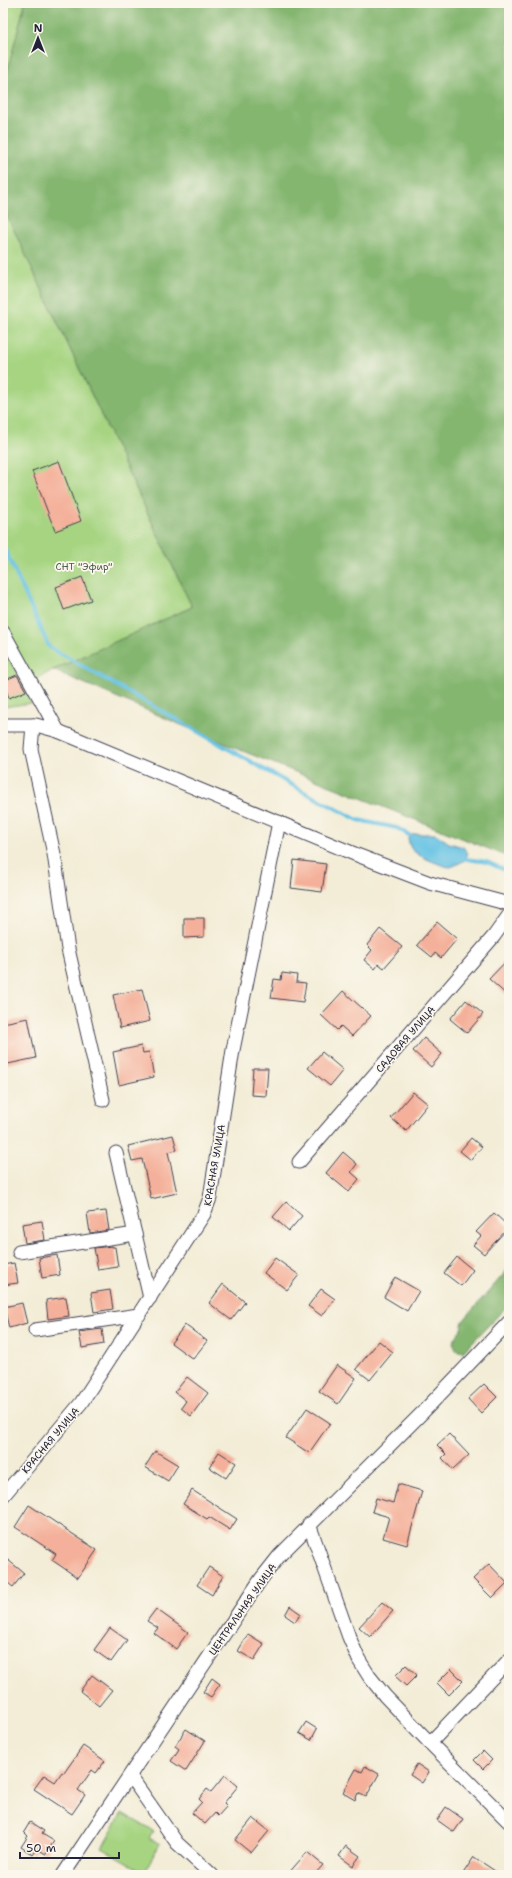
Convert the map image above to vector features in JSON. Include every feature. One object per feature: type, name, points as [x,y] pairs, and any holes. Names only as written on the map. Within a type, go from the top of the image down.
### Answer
[{"type":"street","points":[[3,632],[58,731]]},
{"type":"street","points":[[3,725],[33,725],[58,731],[430,883],[509,904]]},
{"type":"street","points":[[33,725],[31,749],[54,854],[68,949],[103,1100]]},
{"type":"street","name":"КРАСНАЯ УЛИЦА","points":[[3,1496],[81,1403],[204,1214],[210,1198],[233,1050],[279,822]]},
{"type":"street","name":"САДОВАЯ УЛИЦА","points":[[299,1162],[494,936],[509,915]]},
{"type":"street","points":[[116,1153],[150,1298]]},
{"type":"street","points":[[19,1252],[135,1234]]},
{"type":"street","points":[[35,1330],[139,1315]]},
{"type":"street","name":"ЦЕНТРАЛЬНАЯ УЛИЦА","points":[[63,1875],[261,1579],[280,1555],[309,1524],[422,1413],[509,1322]]},
{"type":"street","points":[[309,1524],[348,1636],[359,1660],[369,1676],[385,1696],[430,1743],[509,1822]]},
{"type":"street","points":[[430,1743],[509,1660]]},
{"type":"street","points":[[130,1776],[177,1843],[212,1875]]},
{"type":"green space","points":[[3,3],[25,3],[3,88]]},
{"type":"green space","points":[[25,3],[509,3],[509,857],[235,748],[53,670],[192,607],[3,207],[3,88]]},
{"type":"green space","name":"СНТ \"Эфир\"","points":[[3,207],[192,607],[53,670],[25,685],[32,703],[3,707]]},
{"type":"green space","points":[[509,1268],[509,1304],[463,1352],[456,1350],[453,1342],[461,1329],[463,1321]]},
{"type":"green space","points":[[122,1813],[153,1831],[149,1838],[160,1844],[144,1872],[102,1848]]},
{"type":"water","points":[[414,834],[436,834],[449,843],[463,847],[468,853],[465,860],[456,865],[447,867],[422,856],[413,851],[409,844],[408,838]]},
{"type":"building","points":[[59,461],[81,521],[55,531],[32,471]]},
{"type":"building","points":[[82,577],[91,600],[64,610],[56,587]]},
{"type":"building","points":[[17,675],[26,691],[9,698],[3,681]]},
{"type":"building","points":[[294,860],[326,864],[322,892],[291,888]]},
{"type":"building","points":[[184,918],[204,918],[204,937],[184,938]]},
{"type":"building","points":[[437,922],[457,939],[441,958],[435,953],[432,957],[417,945]]},
{"type":"building","points":[[380,929],[402,947],[384,968],[379,964],[375,969],[364,960],[372,950],[367,945]]},
{"type":"building","points":[[509,958],[509,997],[489,979]]},
{"type":"building","points":[[282,973],[297,975],[296,982],[306,983],[303,1002],[271,998],[274,979],[281,980]]},
{"type":"building","points":[[142,989],[150,1021],[120,1028],[113,995]]},
{"type":"building","points":[[343,991],[371,1016],[352,1036],[341,1026],[337,1030],[321,1015]]},
{"type":"building","points":[[466,1000],[483,1014],[467,1033],[450,1019]]},
{"type":"building","points":[[28,1018],[36,1058],[3,1065],[3,1023]]},
{"type":"building","points":[[424,1038],[442,1054],[431,1067],[413,1051]]},
{"type":"building","points":[[141,1046],[143,1053],[149,1052],[154,1077],[119,1085],[113,1052]]},
{"type":"building","points":[[322,1052],[343,1070],[330,1086],[308,1068]]},
{"type":"building","points":[[253,1068],[268,1068],[266,1096],[251,1095]]},
{"type":"building","points":[[413,1092],[428,1104],[406,1131],[391,1118]]},
{"type":"building","points":[[173,1135],[177,1150],[168,1152],[177,1193],[151,1199],[142,1159],[132,1161],[128,1146]]},
{"type":"building","points":[[471,1138],[482,1147],[471,1160],[460,1151]]},
{"type":"building","points":[[343,1152],[357,1164],[351,1172],[359,1179],[349,1192],[326,1173]]},
{"type":"building","points":[[286,1202],[302,1216],[289,1231],[273,1217]]},
{"type":"building","points":[[106,1211],[109,1230],[90,1233],[87,1213]]},
{"type":"building","points":[[494,1213],[509,1227],[484,1254],[473,1245],[481,1236],[476,1232]]},
{"type":"building","points":[[42,1221],[45,1240],[25,1243],[22,1224]]},
{"type":"building","points":[[115,1247],[118,1267],[98,1270],[94,1248]]},
{"type":"building","points":[[57,1255],[60,1275],[42,1278],[39,1258]]},
{"type":"building","points":[[457,1257],[473,1270],[461,1286],[444,1273]]},
{"type":"building","points":[[275,1258],[299,1275],[287,1290],[264,1273]]},
{"type":"building","points":[[14,1263],[18,1283],[3,1285],[3,1265]]},
{"type":"building","points":[[395,1277],[419,1291],[407,1311],[384,1297]]},
{"type":"building","points":[[223,1284],[245,1302],[231,1320],[209,1303]]},
{"type":"building","points":[[321,1289],[335,1299],[322,1316],[308,1306]]},
{"type":"building","points":[[110,1290],[113,1309],[94,1312],[91,1293]]},
{"type":"building","points":[[66,1297],[69,1316],[48,1319],[46,1300]]},
{"type":"building","points":[[22,1303],[27,1323],[9,1328],[4,1307]]},
{"type":"building","points":[[185,1325],[207,1341],[193,1359],[171,1343]]},
{"type":"building","points":[[102,1329],[104,1344],[82,1348],[79,1332]]},
{"type":"building","points":[[379,1341],[393,1352],[370,1380],[356,1369]]},
{"type":"building","points":[[337,1365],[356,1378],[338,1404],[319,1391]]},
{"type":"building","points":[[187,1377],[208,1393],[191,1416],[181,1408],[186,1401],[175,1392]]},
{"type":"building","points":[[484,1384],[497,1397],[481,1413],[468,1399]]},
{"type":"building","points":[[307,1408],[330,1423],[309,1453],[286,1438]]},
{"type":"building","points":[[449,1434],[469,1455],[453,1470],[442,1458],[446,1454],[437,1445]]},
{"type":"building","points":[[155,1451],[178,1465],[168,1481],[145,1467]]},
{"type":"building","points":[[219,1452],[236,1463],[226,1478],[209,1467]]},
{"type":"building","points":[[398,1484],[422,1491],[407,1545],[383,1538],[389,1517],[372,1512],[376,1498],[393,1503]]},
{"type":"building","points":[[192,1490],[237,1519],[230,1530],[209,1517],[207,1519],[183,1504]]},
{"type":"building","points":[[29,1505],[97,1550],[78,1578],[52,1560],[56,1554],[15,1527]]},
{"type":"building","points":[[3,1556],[24,1573],[13,1587],[3,1579]]},
{"type":"building","points":[[489,1564],[507,1583],[492,1598],[473,1579]]},
{"type":"building","points":[[209,1567],[223,1576],[212,1595],[197,1585]]},
{"type":"building","points":[[382,1602],[393,1611],[370,1637],[359,1627]]},
{"type":"building","points":[[290,1606],[301,1614],[295,1622],[285,1615]]},
{"type":"building","points":[[156,1609],[188,1632],[176,1649],[154,1633],[158,1628],[147,1621]]},
{"type":"building","points":[[110,1628],[127,1640],[111,1662],[94,1650]]},
{"type":"building","points":[[248,1634],[264,1644],[254,1660],[238,1651]]},
{"type":"building","points":[[406,1665],[417,1675],[406,1686],[395,1676]]},
{"type":"building","points":[[451,1669],[463,1681],[449,1695],[437,1683]]},
{"type":"building","points":[[92,1675],[112,1690],[99,1706],[80,1691]]},
{"type":"building","points":[[212,1678],[220,1684],[211,1697],[203,1692]]},
{"type":"building","points":[[306,1722],[317,1729],[311,1740],[299,1733]]},
{"type":"building","points":[[186,1729],[205,1741],[186,1771],[171,1761],[179,1749],[175,1746]]},
{"type":"building","points":[[83,1746],[105,1761],[96,1773],[92,1770],[78,1790],[85,1795],[72,1814],[34,1789],[44,1775],[55,1782],[62,1772],[64,1773]]},
{"type":"building","points":[[483,1751],[492,1760],[483,1769],[474,1760]]},
{"type":"building","points":[[417,1764],[429,1772],[422,1783],[410,1775]]},
{"type":"building","points":[[365,1766],[379,1774],[366,1797],[358,1793],[355,1800],[343,1793],[356,1769],[362,1772]]},
{"type":"building","points":[[225,1775],[238,1786],[224,1803],[227,1806],[218,1816],[215,1813],[205,1824],[192,1813],[202,1802],[199,1799],[207,1789],[211,1792]]},
{"type":"building","points":[[446,1807],[463,1819],[454,1832],[437,1820]]},
{"type":"building","points":[[253,1818],[269,1831],[251,1853],[235,1840]]},
{"type":"building","points":[[30,1822],[44,1831],[42,1834],[54,1841],[46,1854],[37,1849],[33,1855],[21,1847],[28,1836],[24,1832]]},
{"type":"building","points":[[346,1846],[360,1856],[353,1866],[339,1856]]},
{"type":"building","points":[[307,1852],[323,1865],[314,1875],[287,1875]]},
{"type":"building","points":[[474,1857],[501,1875],[462,1875]]},
{"type":"waterway","points":[[3,545],[49,647],[306,793],[358,820],[397,828],[414,838]]},
{"type":"waterway","points":[[460,858],[487,862],[509,872]]}]
